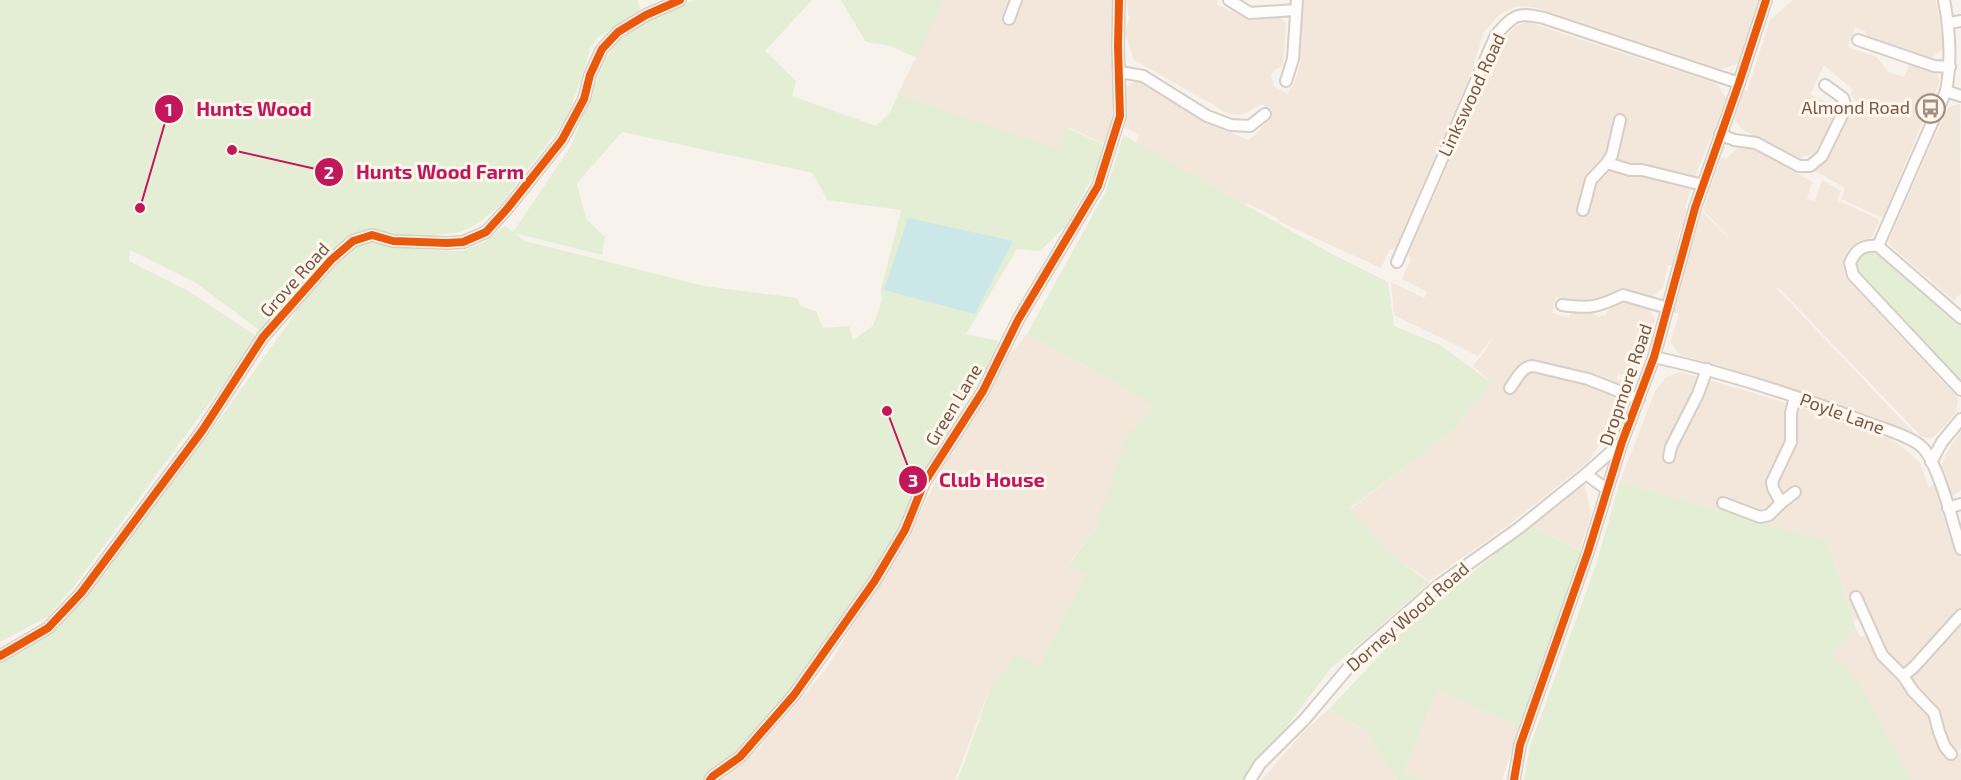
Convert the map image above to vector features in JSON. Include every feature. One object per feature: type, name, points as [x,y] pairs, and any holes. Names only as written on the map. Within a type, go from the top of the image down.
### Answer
[{"type":"street","name":"Grove Road","points":[[0,656],[48,628],[81,593],[202,431],[263,337],[331,260],[353,241],[372,235],[393,240],[447,243],[463,242],[486,232],[507,210],[562,140],[584,99],[590,75],[602,49],[618,32],[646,15],[680,0]]},
{"type":"street","points":[[1010,19],[1016,0]]},
{"type":"street","name":"Green Lane","points":[[710,780],[746,751],[794,695],[874,582],[900,538],[924,483],[983,391],[1018,320],[1098,186],[1120,116],[1119,0]]},
{"type":"street","points":[[1229,0],[1250,13],[1296,5],[1293,59],[1286,81]]},
{"type":"street","name":"Dropmore Road","points":[[1514,780],[1520,745],[1588,552],[1622,442],[1654,357],[1703,185],[1766,0]]},
{"type":"street","points":[[1878,246],[1946,91],[1950,67],[1949,23],[1944,0]]},
{"type":"street","name":"Linkswood Road","points":[[1397,262],[1496,35],[1509,20],[1525,14],[1544,18],[1739,83]]},
{"type":"street","points":[[1949,23],[1961,21]]},
{"type":"street","points":[[1858,39],[1934,66],[1950,67]]},
{"type":"street","points":[[1120,72],[1143,76],[1208,116],[1231,125],[1250,126],[1265,114]]},
{"type":"street","points":[[1720,134],[1734,140],[1756,143],[1799,166],[1810,166],[1822,156],[1846,107],[1843,98],[1824,85]]},
{"type":"street","points":[[1946,91],[1961,96]]},
{"type":"street","points":[[1583,210],[1591,180],[1612,154],[1620,120]]},
{"type":"street","points":[[1607,163],[1703,185]]},
{"type":"street","points":[[1961,317],[1878,246],[1865,246],[1855,252],[1850,263],[1853,275],[1961,390]]},
{"type":"street","points":[[1562,306],[1599,307],[1623,295],[1668,308]]},
{"type":"street","name":"Poyle Lane","points":[[1654,357],[1707,369],[1796,397],[1894,433],[1924,449]]},
{"type":"street","points":[[1510,388],[1528,366],[1533,366],[1588,380],[1639,399]]},
{"type":"street","points":[[1669,457],[1671,447],[1698,394],[1707,369]]},
{"type":"street","points":[[1782,503],[1772,482],[1791,442],[1791,413],[1796,397]]},
{"type":"street","points":[[1931,462],[1942,442],[1961,419]]},
{"type":"street","name":"Dorney Wood Road","points":[[1250,780],[1260,764],[1305,719],[1360,654],[1439,585],[1519,528],[1622,442]]},
{"type":"street","points":[[1942,442],[1924,449],[1931,462],[1961,549]]},
{"type":"street","points":[[1586,474],[1606,489]]},
{"type":"street","points":[[1723,503],[1760,517],[1769,515],[1795,492]]},
{"type":"street","points":[[1948,508],[1961,504]]},
{"type":"street","points":[[1856,597],[1882,655],[1934,713],[1945,747],[1951,754]]},
{"type":"street","points":[[1903,676],[1914,668],[1961,615]]},
{"type":"shaded area","points":[[944,0],[1113,0],[1114,89],[1109,146],[1069,128],[1059,150],[898,94]]},
{"type":"shaded area","points":[[1126,0],[1218,0],[1216,4],[1230,11],[1276,15],[1286,23],[1283,66],[1275,69],[1271,76],[1274,86],[1287,94],[1295,81],[1300,64],[1301,0],[1760,0],[1740,63],[1721,69],[1538,8],[1515,7],[1500,14],[1484,32],[1471,73],[1395,249],[1390,249],[1381,268],[1278,221],[1279,219],[1249,204],[1246,205],[1136,143],[1139,135],[1122,126],[1122,88],[1138,80],[1216,126],[1248,140],[1272,116],[1262,104],[1246,113],[1229,114],[1134,60],[1125,33],[1129,19]]},
{"type":"shaded area","points":[[1793,0],[1936,0],[1944,48],[1930,59],[1868,38],[1865,31],[1855,27],[1848,47],[1877,57],[1888,72],[1904,77],[1910,63],[1936,72],[1940,81],[1883,217],[1841,199],[1845,188],[1814,170],[1827,160],[1848,118],[1856,117],[1861,106],[1850,95],[1853,90],[1824,65],[1810,94],[1834,106],[1838,112],[1818,153],[1795,159],[1742,129],[1733,117],[1744,90],[1747,91],[1770,20]]},
{"type":"shaded area","points":[[1527,22],[1718,84],[1726,99],[1691,187],[1685,208],[1689,209],[1683,229],[1680,230],[1672,265],[1668,265],[1663,288],[1648,299],[1626,291],[1585,304],[1556,297],[1552,313],[1569,318],[1571,313],[1593,313],[1598,317],[1606,315],[1610,307],[1625,302],[1648,308],[1655,320],[1634,377],[1618,374],[1617,379],[1627,381],[1629,387],[1615,418],[1589,461],[1506,527],[1429,581],[1390,554],[1350,509],[1426,452],[1455,427],[1492,383],[1473,366],[1493,337],[1478,356],[1394,315],[1391,282],[1424,298],[1427,292],[1402,279],[1411,259],[1408,255],[1502,41],[1516,26]]},
{"type":"shaded area","points":[[1960,104],[1961,293],[1953,300],[1891,246],[1889,240],[1947,109]]},
{"type":"shaded area","points":[[1740,145],[1755,148],[1814,183],[1811,185],[1807,199],[1815,201],[1822,180],[1841,191],[1837,200],[1878,219],[1879,223],[1871,238],[1858,241],[1847,251],[1843,267],[1845,277],[1958,398],[1956,413],[1936,435],[1931,438],[1920,437],[1777,286],[1778,290],[1917,436],[1911,432],[1862,417],[1835,404],[1679,354],[1670,342],[1679,314],[1673,312],[1702,211],[1740,250],[1703,210],[1721,157],[1726,159]]},
{"type":"shaded area","points":[[1027,334],[1118,384],[1166,406],[1123,492],[1069,563],[1085,575],[1039,667],[990,688],[955,780],[719,780],[758,749],[826,669],[904,546],[943,466],[1008,356]]},
{"type":"shaded area","points":[[1681,372],[1814,411],[1889,438],[1920,463],[1929,488],[1934,484],[1944,518],[1954,533],[1961,559],[1961,608],[1917,656],[1913,664],[1904,669],[1884,650],[1869,615],[1854,621],[1827,541],[1620,482],[1655,391],[1666,377]]},
{"type":"shaded area","points":[[1961,431],[1961,490],[1951,497],[1941,468],[1946,454]]},
{"type":"shaded area","points":[[1585,485],[1591,515],[1580,550],[1529,525],[1571,492]]},
{"type":"shaded area","points":[[1961,622],[1961,748],[1957,752],[1943,732],[1945,729],[1938,709],[1919,690],[1910,676],[1917,672]]},
{"type":"shaded area","points":[[1856,628],[1860,637],[1869,636],[1904,691],[1931,715],[1941,747],[1951,761],[1961,752],[1961,780],[1913,780],[1906,771],[1832,653]]},
{"type":"shaded area","points":[[1438,690],[1519,727],[1502,780],[1433,780],[1403,774]]},
{"type":"shaded area","points":[[1329,709],[1366,731],[1397,780],[1262,780],[1303,732]]},
{"type":"green space","points":[[0,0],[637,0],[639,11],[597,38],[590,49],[565,121],[500,205],[480,222],[461,232],[429,236],[426,250],[462,251],[484,242],[505,226],[513,232],[571,146],[604,62],[618,41],[652,18],[694,0],[812,0],[765,51],[796,81],[792,96],[876,126],[891,111],[898,94],[1059,149],[1067,128],[1105,145],[1098,167],[1065,227],[1040,251],[1017,249],[966,334],[999,341],[992,359],[922,477],[892,544],[835,633],[746,745],[705,780],[0,780],[0,660],[50,634],[107,568],[205,439],[293,317],[333,238],[262,332],[196,283],[130,250],[129,261],[190,292],[258,337],[75,585],[49,616],[0,642]],"holes":[[[622,132],[813,173],[827,200],[901,210],[881,290],[882,300],[873,326],[853,340],[849,326],[823,328],[816,311],[800,306],[797,298],[704,286],[525,241],[514,233],[602,255],[605,237],[586,219],[577,183]]]},
{"type":"green space","points":[[841,0],[944,0],[917,58],[890,46],[866,42]]},
{"type":"green space","points":[[1123,135],[1330,253],[1388,282],[1394,326],[1440,345],[1492,383],[1455,427],[1426,452],[1350,508],[1390,554],[1430,583],[1330,669],[1279,737],[1242,780],[957,780],[990,688],[1017,654],[1039,666],[1085,575],[1069,564],[1101,521],[1096,519],[1106,499],[1128,432],[1155,407],[1027,334],[1106,191]]},
{"type":"green space","points":[[1866,251],[1875,252],[1961,324],[1961,386],[1858,272],[1857,260]]},
{"type":"green space","points":[[1620,482],[1827,541],[1856,628],[1832,653],[1859,683],[1913,780],[1524,780],[1530,746],[1595,568]]},
{"type":"green space","points":[[1529,525],[1583,552],[1519,727],[1438,690],[1403,774],[1433,780],[1397,780],[1366,731],[1329,709],[1402,632]]},
{"type":"water","points":[[908,218],[1013,241],[975,314],[884,290]]},
{"type":"cycle path","points":[[0,656],[48,628],[81,593],[202,431],[263,337],[331,260],[353,241],[372,235],[393,241],[447,243],[463,242],[486,232],[562,140],[584,99],[590,75],[602,49],[618,32],[646,15],[680,0]]},
{"type":"cycle path","points":[[710,780],[740,757],[794,695],[874,582],[905,530],[924,483],[983,391],[1018,320],[1098,186],[1120,116],[1119,0]]},
{"type":"cycle path","points":[[1514,780],[1520,745],[1588,552],[1622,442],[1654,357],[1695,208],[1766,0]]},
{"type":"place","name":"Almond Road","points":[[1931,108]]},
{"type":"place","name":"Hunts Wood Farm","points":[[232,150]]},
{"type":"place","name":"Hunts Wood","points":[[140,208]]},
{"type":"place","name":"Club House","points":[[887,411]]}]
